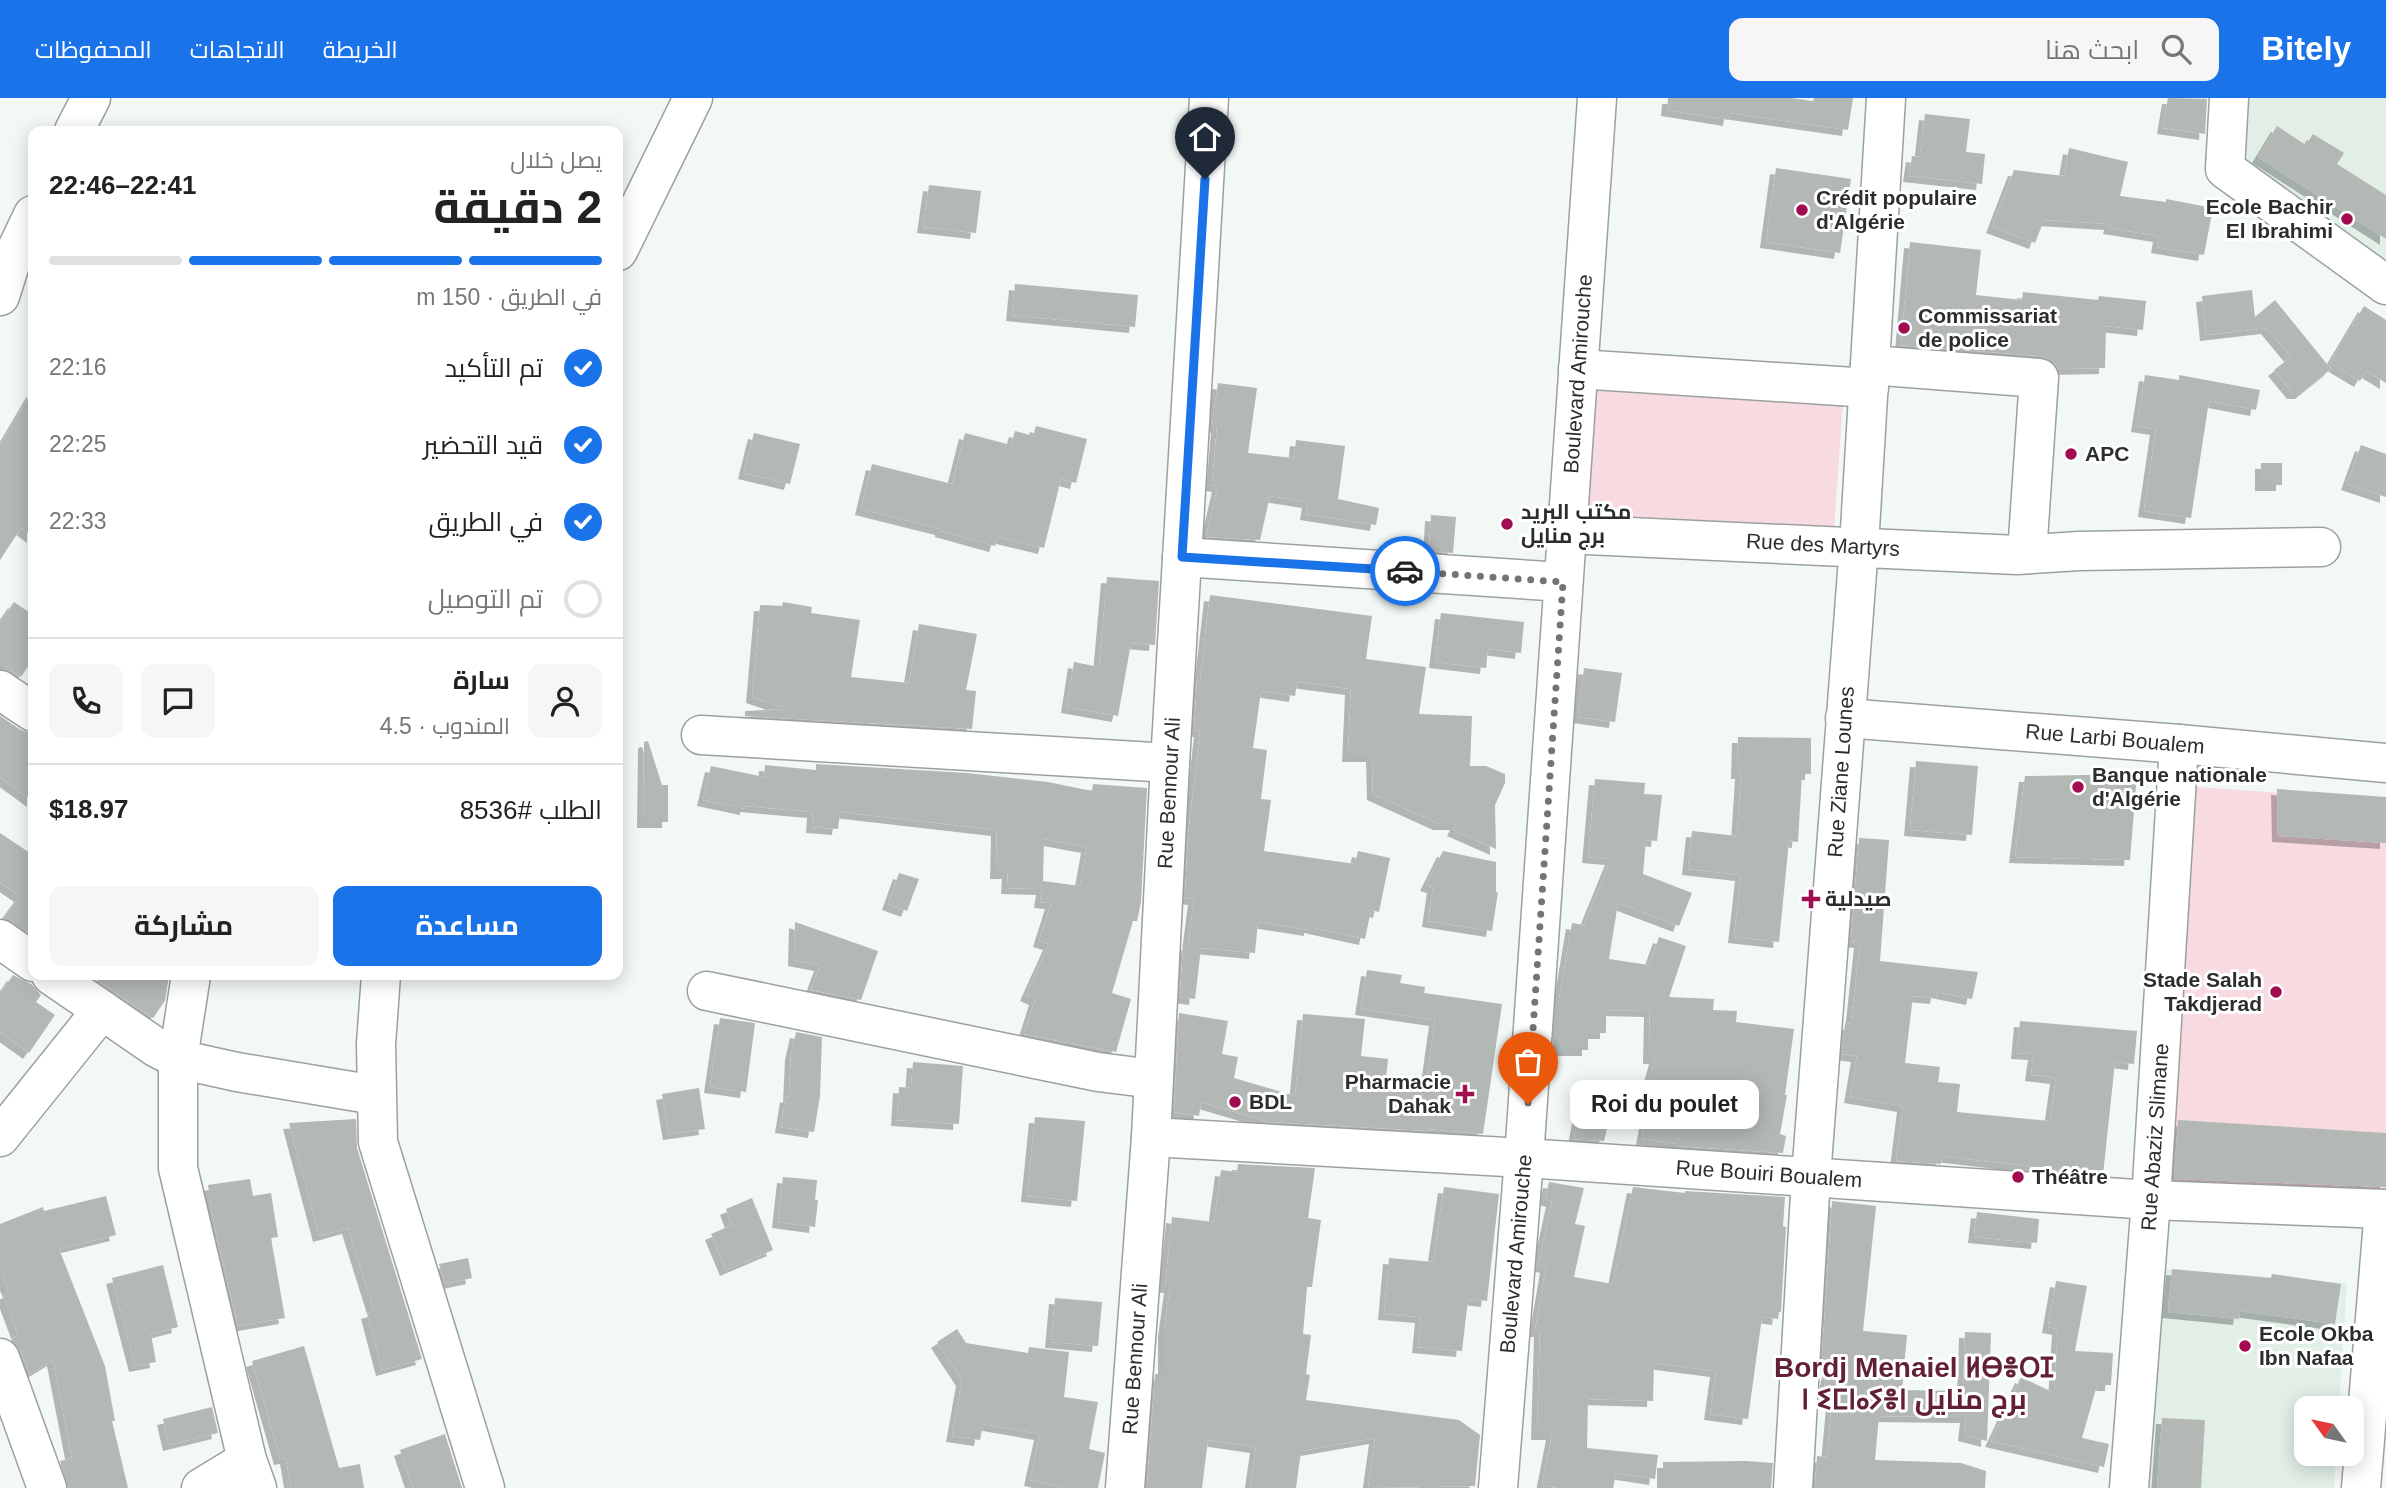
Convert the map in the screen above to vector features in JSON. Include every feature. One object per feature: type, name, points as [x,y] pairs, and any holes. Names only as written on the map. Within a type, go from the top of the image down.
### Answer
[{"type":"street","points":[[77,126],[91,98]]},
{"type":"street","points":[[623,241],[693,98]]},
{"type":"street","name":"Rue Bennour Ali","points":[[1125,1488],[1151,1137],[1209,98]]},
{"type":"street","name":"Boulevard Amirouche","points":[[1498,1488],[1524,1158],[1597,98]]},
{"type":"street","name":"Rue Ziane Lounes","points":[[1793,1488],[1811,1177],[1859,546],[1886,98]]},
{"type":"street","points":[[2228,98],[2225,169],[2386,285]]},
{"type":"street","points":[[15,276],[28,232]]},
{"type":"street","points":[[1578,369],[1869,377],[2039,378],[2027,554]]},
{"type":"street","name":"Rue des Martyrs","points":[[1566,534],[2027,554],[2321,547]]},
{"type":"street","points":[[1182,557],[1563,582]]},
{"type":"street","points":[[0,690],[28,709]]},
{"type":"street","name":"Rue Larbi Boualem","points":[[1845,718],[2386,763]]},
{"type":"street","points":[[701,735],[1170,763]]},
{"type":"street","name":"Rue Abaziz Slimane","points":[[2129,1488],[2151,1200],[2179,744]]},
{"type":"street","points":[[0,939],[28,959]]},
{"type":"street","points":[[58,980],[157,1048],[178,1059],[237,1072],[375,1095]]},
{"type":"street","points":[[190,980],[178,1059],[178,1168],[252,1474],[201,1488]]},
{"type":"street","points":[[381,980],[375,1095],[378,1142],[485,1488]]},
{"type":"street","points":[[707,991],[1098,1072],[1154,1079]]},
{"type":"street","points":[[0,1137],[102,1010]]},
{"type":"street","name":"Rue Bouiri Boualem","points":[[1151,1137],[1524,1158],[2151,1200],[2385,1209]]},
{"type":"street","points":[[2361,1488],[2385,1209]]},
{"type":"street","points":[[0,1358],[47,1488]]},
{"type":"shaded area","name":"Ecole Bachir El Ibrahimi","points":[[2234,98],[2386,98],[2386,271],[2230,168]]},
{"type":"shaded area","points":[[1575,385],[1843,402],[1833,545],[1566,528]]},
{"type":"shaded area","name":"Stade Salah Takdjerad","points":[[2182,786],[2386,800],[2386,1199],[2153,1184]]},
{"type":"shaded area","name":"Ecole Okba Ibn Nafaa","points":[[2152,1268],[2347,1283],[2340,1396],[2294,1396],[2294,1466],[2335,1466],[2334,1488],[2138,1488]]},
{"type":"building","points":[[1668,98],[1791,98],[1813,101],[1814,98],[1853,98],[1848,130],[1730,113],[1729,120],[1667,110]]},
{"type":"building","points":[[2168,98],[2207,99],[2205,134],[2163,128]]},
{"type":"building","points":[[1925,114],[1970,119],[1966,152],[1985,154],[1982,184],[1909,176],[1912,156],[1920,157]]},
{"type":"building","points":[[2277,126],[2306,145],[2313,134],[2344,153],[2337,164],[2386,195],[2386,239],[2258,157]]},
{"type":"building","points":[[2069,148],[2128,162],[2120,196],[2166,202],[2166,199],[2213,208],[2204,255],[2157,247],[2159,236],[2109,228],[2110,224],[2044,220],[2035,243],[1992,227],[2014,170],[2064,176]]},
{"type":"building","points":[[1776,168],[1851,179],[1840,253],[1766,242]]},
{"type":"building","points":[[929,185],[981,191],[976,233],[923,227]]},
{"type":"building","points":[[1910,242],[1981,250],[1976,295],[2022,300],[2023,292],[2098,300],[2099,296],[2146,301],[2143,330],[2106,326],[2105,368],[2059,369],[2052,360],[2041,356],[1901,345]]},
{"type":"building","points":[[1015,284],[1138,295],[1135,327],[1012,315]]},
{"type":"building","points":[[2252,290],[2255,317],[2275,300],[2331,369],[2301,393],[2293,393],[2274,370],[2291,357],[2267,328],[2206,335],[2202,296]]},
{"type":"building","points":[[2364,306],[2386,320],[2386,383],[2366,371],[2360,381],[2330,363]]},
{"type":"building","points":[[2145,375],[2179,380],[2179,375],[2260,390],[2256,410],[2209,401],[2191,518],[2144,511],[2156,429],[2137,426]]},
{"type":"building","points":[[1218,383],[1257,388],[1248,453],[1294,458],[1296,440],[1345,446],[1338,499],[1379,508],[1376,525],[1306,514],[1308,502],[1270,496],[1260,540],[1206,537],[1218,486],[1212,485],[1217,427],[1212,426]]},
{"type":"building","points":[[28,398],[28,533],[21,528],[0,560],[0,446]]},
{"type":"building","points":[[1036,426],[1087,439],[1076,483],[1061,479],[1044,548],[998,537],[995,546],[861,509],[872,464],[952,484],[965,433],[1011,445],[1015,431],[1033,436]]},
{"type":"building","points":[[754,433],[800,444],[790,484],[744,473]]},
{"type":"building","points":[[2361,445],[2386,454],[2386,497],[2347,484]]},
{"type":"building","points":[[2261,463],[2282,463],[2282,485],[2261,485]]},
{"type":"building","points":[[1431,515],[1456,517],[1453,553],[1429,551]]},
{"type":"building","points":[[1107,577],[1159,581],[1155,645],[1131,643],[1118,716],[1067,707],[1074,662],[1099,667]]},
{"type":"building","points":[[1210,595],[1372,616],[1366,659],[1426,667],[1419,714],[1472,716],[1470,766],[1486,766],[1505,774],[1505,783],[1495,805],[1496,849],[1453,830],[1456,824],[1439,824],[1373,794],[1372,756],[1348,756],[1351,689],[1297,682],[1295,696],[1261,691],[1253,748],[1267,750],[1261,799],[1271,800],[1264,851],[1355,864],[1358,851],[1390,858],[1379,912],[1371,910],[1365,939],[1310,927],[1310,930],[1258,922],[1255,953],[1201,948],[1195,999],[1180,997],[1183,945],[1188,945],[1194,899],[1185,898],[1188,836],[1200,731],[1194,730],[1197,682],[1200,681]]},
{"type":"building","points":[[14,602],[28,612],[28,666],[21,677],[0,663],[0,622]]},
{"type":"building","points":[[783,602],[812,607],[811,613],[860,620],[851,677],[909,683],[919,624],[977,634],[966,690],[976,691],[972,729],[745,716],[745,711],[787,709],[752,697],[760,605],[782,606]]},
{"type":"building","points":[[1441,613],[1524,622],[1521,653],[1488,649],[1486,668],[1435,662]]},
{"type":"building","points":[[1584,668],[1622,673],[1615,722],[1578,717]]},
{"type":"building","points":[[0,716],[28,732],[28,797],[0,777]]},
{"type":"building","points":[[1738,737],[1811,738],[1811,774],[1802,774],[1798,842],[1789,841],[1779,942],[1734,937],[1741,875],[1688,869],[1692,831],[1737,836],[1741,773],[1737,773]]},
{"type":"building","points":[[648,741],[662,785],[668,785],[668,822],[643,822],[644,742]]},
{"type":"building","points":[[1916,761],[1978,766],[1972,835],[1910,830]]},
{"type":"building","points":[[816,764],[967,773],[1048,782],[1092,791],[1093,784],[1147,788],[1141,902],[1112,993],[1131,999],[1116,1052],[1024,1034],[1035,999],[1026,995],[1049,944],[1039,941],[1051,903],[1040,902],[1042,889],[1007,888],[1008,873],[996,873],[997,830],[840,812],[838,829],[812,827],[813,812],[746,806],[746,809],[703,800],[711,766],[764,777],[765,765],[816,770]],"holes":[[[1044,839],[1087,847],[1080,886],[1043,881]]]},
{"type":"building","points":[[2137,774],[2130,860],[2015,857],[2025,776]]},
{"type":"building","points":[[1595,779],[1645,783],[1644,794],[1662,795],[1657,841],[1646,840],[1643,874],[1692,893],[1679,926],[1618,903],[1609,959],[1649,965],[1659,937],[1686,946],[1669,997],[1714,999],[1713,1010],[1737,1011],[1736,1022],[1794,1029],[1780,1134],[1786,1136],[1783,1153],[1678,1146],[1642,1139],[1652,1085],[1648,1084],[1655,1058],[1649,1058],[1650,1011],[1606,1010],[1606,1033],[1588,1033],[1588,1050],[1559,1050],[1559,1000],[1572,923],[1584,925],[1611,859],[1588,857]]},
{"type":"building","points":[[2277,789],[2386,797],[2386,843],[2278,836]]},
{"type":"building","points":[[0,833],[28,852],[28,933],[4,918],[20,896],[0,882]]},
{"type":"building","points":[[1859,838],[1889,840],[1880,961],[1978,972],[1972,999],[1937,992],[1936,998],[1913,996],[1905,1063],[1940,1067],[1938,1082],[1960,1084],[1957,1112],[2050,1121],[2056,1078],[2031,1075],[2034,1054],[2017,1053],[2020,1021],[2137,1031],[2134,1064],[2115,1062],[2103,1175],[1942,1156],[1941,1164],[1896,1161],[1903,1106],[1850,1097],[1857,1056],[1842,1054],[1845,1023],[1851,1024],[1860,942],[1851,941]]},
{"type":"building","points":[[1443,851],[1496,862],[1498,892],[1492,931],[1428,921],[1433,887],[1426,885]]},
{"type":"building","points":[[899,873],[919,879],[907,911],[888,904]]},
{"type":"building","points":[[795,922],[878,951],[861,1000],[811,990],[820,965],[794,960]]},
{"type":"building","points":[[1367,970],[1402,975],[1400,983],[1425,987],[1424,993],[1502,1004],[1483,1134],[1269,1122],[1201,1102],[1199,1116],[1174,1112],[1179,1013],[1228,1021],[1222,1054],[1238,1057],[1234,1078],[1295,1096],[1303,1014],[1365,1019],[1361,1056],[1388,1059],[1385,1088],[1425,1091],[1435,1020],[1361,1009]]},
{"type":"building","points":[[13,975],[31,984],[41,995],[36,1002],[55,1015],[29,1053],[0,1032],[0,994]]},
{"type":"building","points":[[96,980],[168,980],[165,1001],[153,1018]]},
{"type":"building","points":[[720,1018],[755,1023],[746,1092],[710,1087]]},
{"type":"building","points":[[796,1032],[822,1037],[820,1096],[814,1132],[781,1127],[786,1096],[789,1097],[791,1054]]},
{"type":"building","points":[[913,1062],[963,1066],[959,1124],[897,1120],[899,1087],[911,1088]]},
{"type":"building","points":[[699,1088],[705,1129],[669,1134],[662,1094]]},
{"type":"building","points":[[1580,1107],[1611,1112],[1604,1141],[1574,1139]]},
{"type":"building","points":[[1035,1117],[1085,1121],[1077,1201],[1027,1196]]},
{"type":"building","points":[[356,1119],[357,1148],[422,1359],[382,1370],[367,1313],[374,1311],[348,1228],[319,1236],[289,1123]]},
{"type":"building","points":[[2178,1120],[2386,1133],[2386,1187],[2174,1179]]},
{"type":"building","points":[[1238,1164],[1315,1168],[1308,1218],[1321,1220],[1312,1287],[1307,1287],[1303,1334],[1311,1335],[1306,1400],[1459,1420],[1480,1435],[1475,1486],[1368,1488],[1375,1438],[1301,1451],[1296,1488],[1250,1488],[1256,1447],[1208,1440],[1202,1488],[1147,1488],[1155,1374],[1164,1374],[1164,1331],[1170,1287],[1165,1287],[1172,1217],[1214,1222],[1221,1170],[1237,1172]]},
{"type":"building","points":[[783,1177],[817,1180],[815,1227],[778,1222]]},
{"type":"building","points":[[250,1179],[253,1196],[271,1193],[278,1237],[271,1238],[285,1318],[238,1326],[215,1229],[208,1185]]},
{"type":"building","points":[[1549,1182],[1584,1188],[1575,1224],[1585,1226],[1574,1277],[1613,1284],[1633,1187],[1685,1193],[1785,1197],[1781,1312],[1778,1319],[1762,1317],[1748,1419],[1710,1414],[1716,1371],[1654,1363],[1653,1401],[1588,1399],[1587,1448],[1658,1455],[1655,1479],[1616,1473],[1613,1488],[1557,1488],[1542,1485],[1552,1434],[1537,1434],[1540,1331],[1535,1331],[1546,1267],[1538,1265],[1552,1201],[1545,1199]]},
{"type":"building","points":[[1444,1187],[1499,1194],[1487,1301],[1468,1299],[1462,1351],[1418,1347],[1421,1317],[1384,1314],[1389,1258],[1433,1262]]},
{"type":"building","points":[[106,1196],[116,1235],[59,1249],[105,1366],[115,1421],[112,1421],[128,1488],[68,1488],[60,1461],[72,1458],[53,1360],[30,1374],[20,1350],[11,1340],[18,1335],[3,1295],[9,1292],[0,1269],[0,1224],[43,1207],[44,1211]]},
{"type":"building","points":[[752,1198],[773,1250],[726,1270],[711,1234],[732,1225],[726,1209]]},
{"type":"building","points":[[1832,1201],[1876,1206],[1863,1331],[1907,1335],[1902,1390],[1963,1391],[1965,1332],[1991,1333],[1987,1441],[1964,1435],[1966,1417],[1879,1416],[1875,1460],[1961,1463],[1986,1471],[1985,1488],[1815,1488],[1817,1456],[1827,1457],[1833,1391],[1824,1389],[1831,1358],[1822,1357]]},
{"type":"building","points":[[1977,1212],[2039,1219],[2037,1243],[1974,1237]]},
{"type":"building","points":[[468,1258],[472,1278],[445,1284],[439,1264]]},
{"type":"building","points":[[163,1265],[178,1327],[151,1334],[156,1362],[135,1366],[112,1278]]},
{"type":"building","points":[[2172,1269],[2271,1278],[2272,1274],[2341,1284],[2335,1324],[2240,1311],[2239,1319],[2168,1312]]},
{"type":"building","points":[[2056,1281],[2087,1286],[2075,1351],[2113,1353],[2111,1385],[2097,1385],[2082,1438],[2109,1444],[2104,1467],[1991,1441],[2021,1377],[2054,1393],[2058,1329],[2048,1327]]},
{"type":"building","points":[[1055,1298],[1102,1302],[1098,1346],[1051,1342]]},
{"type":"building","points":[[957,1329],[966,1343],[1028,1353],[1029,1347],[1069,1352],[1064,1397],[1098,1402],[1089,1449],[1105,1453],[1098,1488],[1066,1488],[1030,1480],[1040,1434],[983,1424],[980,1440],[952,1436],[962,1380],[937,1342]]},
{"type":"building","points":[[304,1346],[339,1468],[360,1464],[364,1488],[291,1488],[286,1458],[280,1459],[252,1361]]},
{"type":"building","points":[[212,1407],[218,1433],[169,1445],[163,1419]]},
{"type":"building","points":[[2162,1418],[2205,1420],[2201,1488],[2157,1488]]},
{"type":"building","points":[[445,1434],[462,1488],[413,1488],[400,1450]]},
{"type":"building","points":[[1663,1462],[1773,1463],[1771,1488],[1663,1488]]},
{"type":"way so far","points":[[1405,571],[1563,582],[1528,1104]]},
{"type":"place","name":"Crédit populaire d'Algérie","points":[[1802,210]]},
{"type":"place","name":"Ecole Bachir El Ibrahimi","points":[[2347,219]]},
{"type":"place","name":"Commissariat de police","points":[[1904,328]]},
{"type":"place","name":"APC","points":[[2071,454]]},
{"type":"place","name":"مكتب البريد برج منايل","points":[[1507,524]]},
{"type":"place","name":"Banque nationale d'Algérie","points":[[2078,787]]},
{"type":"place","name":"صيدلية","points":[[1811,899]]},
{"type":"place","name":"Stade Salah Takdjerad","points":[[2276,992]]},
{"type":"place","name":"Pharmacie Dahak","points":[[1465,1094]]},
{"type":"place","name":"BDL","points":[[1235,1102]]},
{"type":"place","name":"Roi du poulet","points":[[1528,1104]]},
{"type":"place","name":"Théâtre","points":[[2018,1177]]},
{"type":"place","name":"Ecole Okba Ibn Nafaa","points":[[2245,1346]]},
{"type":"district","name":"Bordj Menaiel ⵍⴱⴻⵔⵊ ⵏ ⵉⵎⵏⴰⵢⴻⵏ برج منايل","points":[[1914,1383]]},
{"type":"route","points":[[1205,179],[1182,557],[1405,571]]}]
